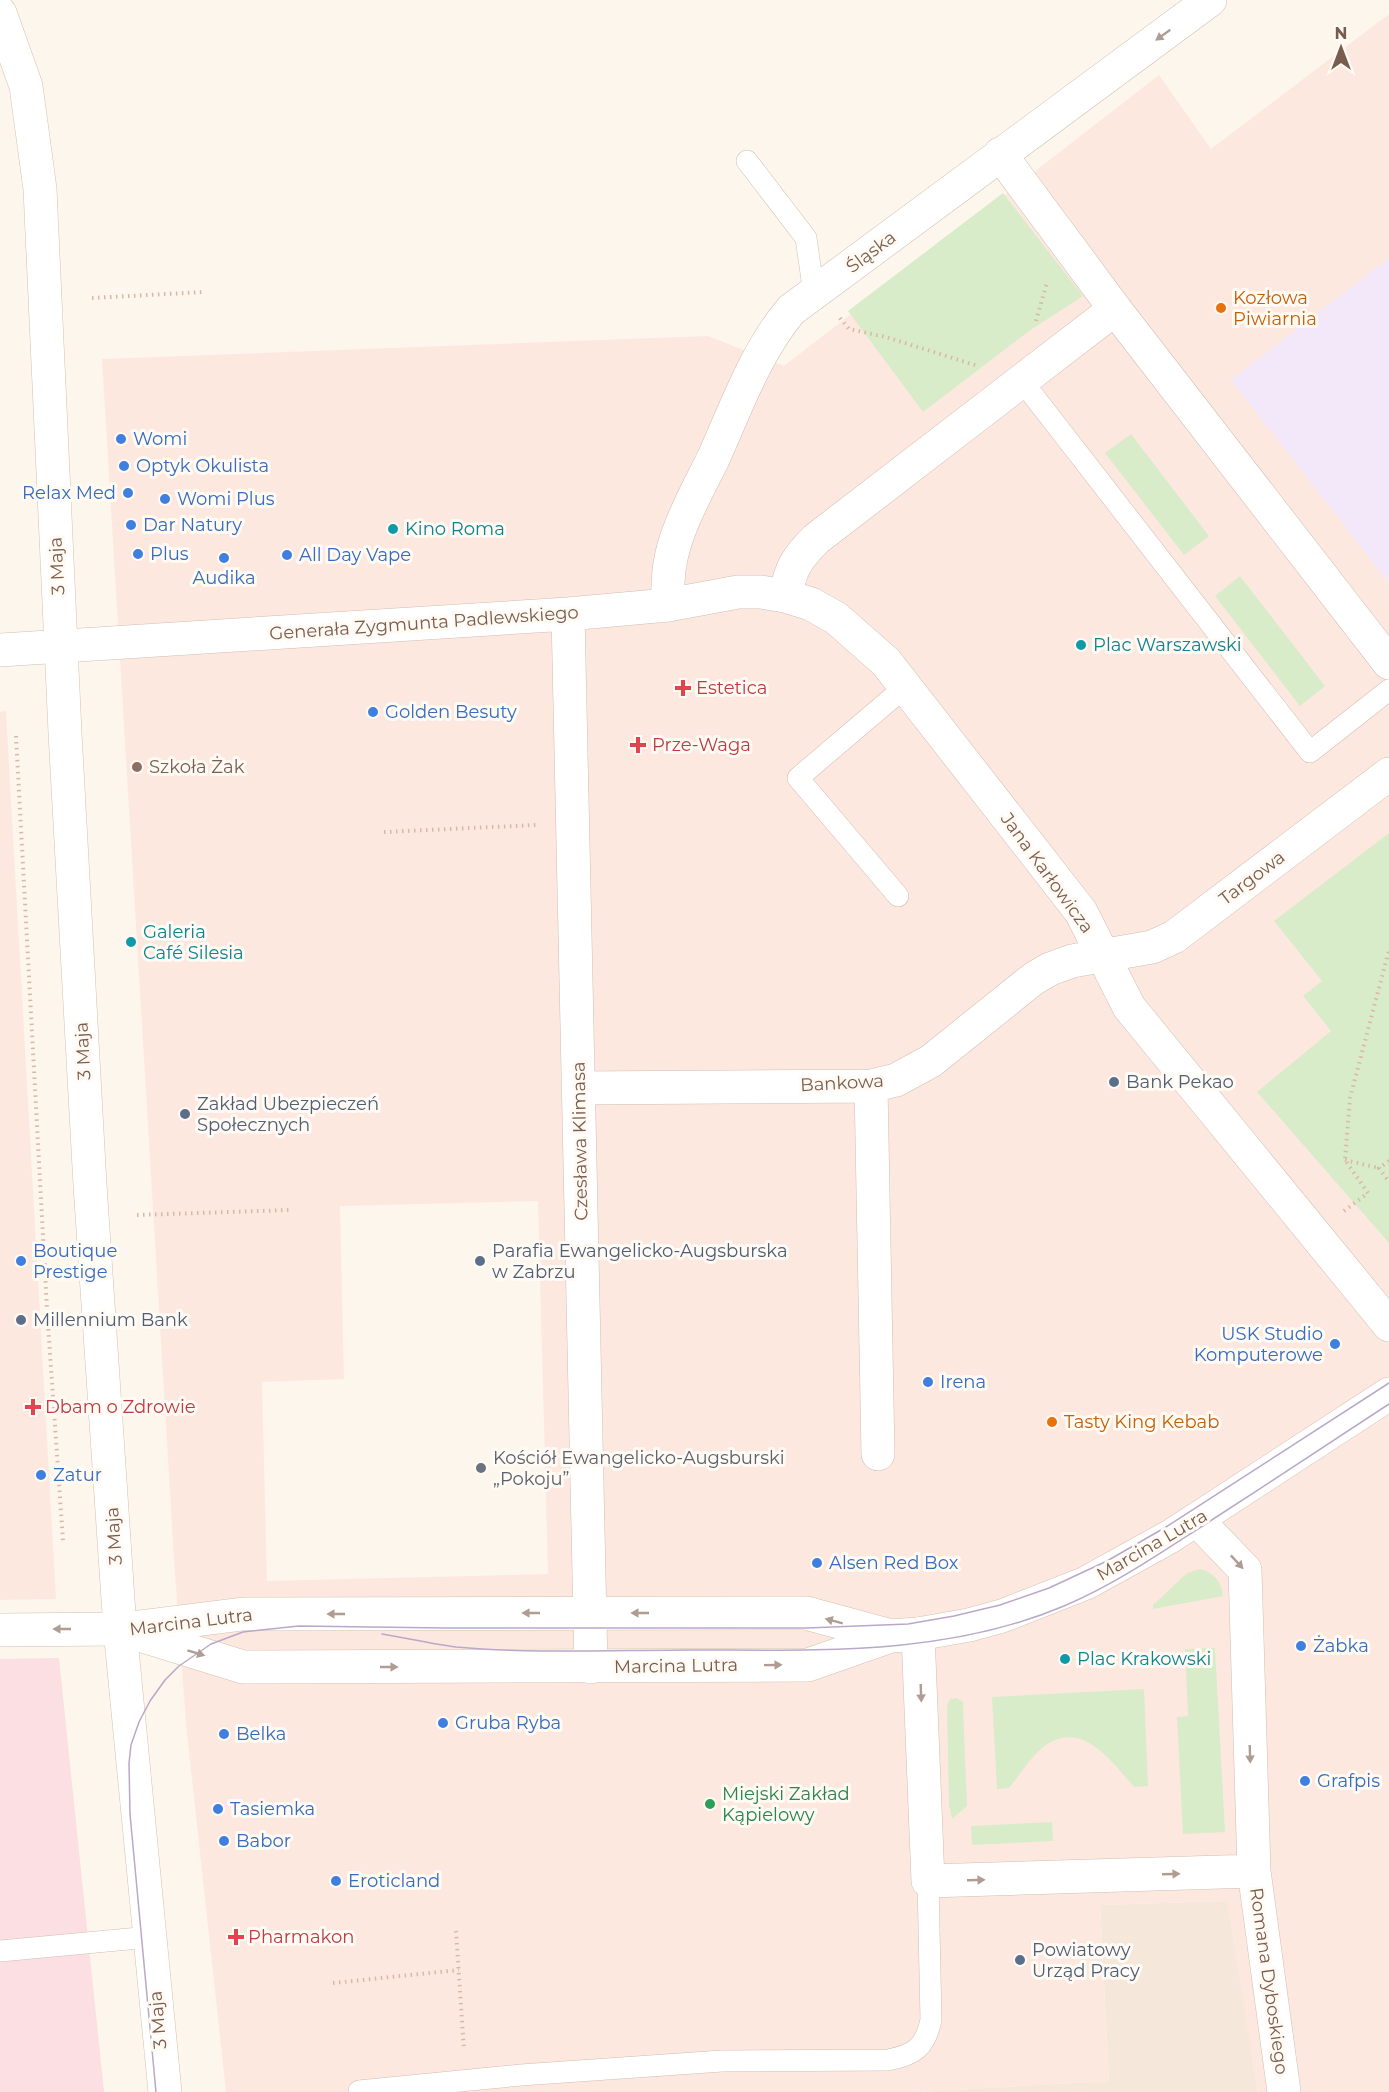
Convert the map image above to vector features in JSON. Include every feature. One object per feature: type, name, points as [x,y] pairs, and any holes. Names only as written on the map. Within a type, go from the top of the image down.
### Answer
[{"type":"street","name":"Śląska","points":[[668,605],[667,580],[675,544],[758,357],[791,310],[1210,0]]},
{"type":"street","name":"3 Maja","points":[[0,13],[26,86],[40,189],[61,645],[90,1185],[120,1629],[165,2092]]},
{"type":"street","points":[[1000,154],[1115,309],[1389,663]]},
{"type":"street","points":[[785,596],[789,576],[799,556],[816,538],[1115,309]]},
{"type":"street","name":"Generała Zygmunta Padlewskiego","points":[[0,650],[568,614],[668,605],[738,592],[761,592],[785,596]]},
{"type":"street","name":"Jana Karłowicza","points":[[785,596],[811,604],[836,618],[886,662],[1081,912],[1129,1007],[1389,1325]]},
{"type":"street","name":"Czesława Klimasa","points":[[568,614],[591,1667]]},
{"type":"street","name":"Targowa","points":[[1103,956],[1152,947],[1174,937],[1389,774]]},
{"type":"street","name":"Bankowa","points":[[579,1089],[871,1086],[896,1080],[931,1061],[1033,979],[1050,969],[1072,961],[1103,956]]},
{"type":"street","points":[[871,1086],[878,1454]]},
{"type":"street","name":"Marcina Lutra","points":[[120,1629],[243,1667],[808,1665],[904,1635],[969,1625],[1002,1616],[1066,1593],[1112,1571],[1197,1520],[1389,1394]]},
{"type":"street","points":[[904,1635],[928,1881],[1254,1871],[1245,1570],[1197,1520]]},
{"type":"street","name":"Marcina Lutra","points":[[120,1629],[243,1614],[807,1613],[904,1635]]},
{"type":"street","points":[[0,1630],[120,1629]]},
{"type":"street","name":"Romana Dyboskiego","points":[[1254,1871],[1284,2092]]},
{"type":"lane","points":[[747,161],[806,238],[814,294]]},
{"type":"lane","points":[[1022,381],[1310,752],[1389,690]]},
{"type":"lane","points":[[898,896],[798,778],[905,687]]},
{"type":"lane","points":[[359,2091],[578,2071],[711,2062],[888,2060],[906,2057],[919,2048],[928,2036],[931,2020],[928,1881]]},
{"type":"lane","points":[[0,1951],[150,1937]]},
{"type":"path","points":[[1035,325],[1047,280]]},
{"type":"path","points":[[92,298],[203,292]]},
{"type":"path","points":[[840,318],[849,329],[886,337],[988,369]]},
{"type":"path","points":[[16,736],[26,958],[63,1541]]},
{"type":"path","points":[[384,832],[573,824]]},
{"type":"path","points":[[1341,1213],[1368,1193],[1345,1160],[1350,1098],[1388,962],[1389,950]]},
{"type":"path","points":[[1345,1160],[1379,1168],[1389,1182]]},
{"type":"path","points":[[1379,1168],[1389,1161]]},
{"type":"path","points":[[137,1215],[290,1210]]},
{"type":"path","points":[[456,1931],[466,2081]]},
{"type":"path","points":[[333,1983],[459,1970]]},
{"type":"shaded area","points":[[1389,14],[1389,2092],[1258,2092],[1227,1901],[1100,1905],[1109,2081],[917,2092],[226,2092],[186,1724],[174,1559],[102,359],[708,336],[784,366],[1159,75],[1211,149]],"holes":[[[538,1201],[548,1574],[267,1581],[262,1382],[344,1379],[340,1206]]]},
{"type":"shaded area","points":[[1389,258],[1389,583],[1231,380]]},
{"type":"shaded area","points":[[6,711],[56,1599],[0,1600],[0,712]]},
{"type":"shaded area","points":[[59,1658],[104,2092],[0,2092],[0,1659]]},
{"type":"shaded area","points":[[1228,1901],[1258,2092],[917,2092],[1109,2081],[1100,1905]]},
{"type":"green space","points":[[1003,193],[1083,296],[1029,331],[923,412],[848,311]]},
{"type":"green space","points":[[1131,434],[1209,536],[1184,555],[1105,453]]},
{"type":"green space","points":[[1240,576],[1325,686],[1300,706],[1215,596]]},
{"type":"green space","points":[[1389,833],[1389,1243],[1257,1092],[1331,1031],[1303,996],[1322,981],[1274,921]]},
{"type":"green space","points":[[1200,1569],[1216,1579],[1223,1596],[1153,1609],[1153,1605],[1187,1573]]},
{"type":"green space","points":[[1215,1648],[1225,1832],[1183,1834],[1177,1717],[1188,1716],[1185,1649]]},
{"type":"green space","points":[[1144,1689],[1148,1786],[1134,1787],[1094,1746],[1070,1737],[1056,1740],[1042,1748],[1028,1762],[1009,1788],[997,1789],[992,1697]]},
{"type":"green space","points":[[957,1698],[963,1702],[967,1806],[952,1819],[949,1805],[947,1706],[950,1699]]},
{"type":"green space","points":[[1052,1822],[1053,1841],[972,1845],[971,1826]]},
{"type":"tram line","points":[[156,2092],[130,1814],[131,1745],[139,1722],[165,1680],[179,1666],[211,1644],[243,1632],[299,1626],[807,1628],[908,1624],[954,1616],[1000,1605],[1049,1588],[1107,1561],[1166,1527],[1389,1383]]},
{"type":"tram line","points":[[382,1634],[456,1647],[574,1651],[835,1649],[882,1647],[974,1634],[1019,1622],[1064,1606],[1118,1579],[1389,1404]]},
{"type":"place","name":"Kozłowa Piwiarnia","points":[[1221,308]]},
{"type":"place","name":"Womi","points":[[121,439]]},
{"type":"place","name":"Optyk Okulista","points":[[124,466]]},
{"type":"place","name":"Relax Med","points":[[128,493]]},
{"type":"place","name":"Womi Plus","points":[[165,499]]},
{"type":"place","name":"Dar Natury","points":[[131,525]]},
{"type":"place","name":"Kino Roma","points":[[393,529]]},
{"type":"place","name":"Plus","points":[[138,554]]},
{"type":"place","name":"All Day Vape","points":[[287,555]]},
{"type":"place","name":"Audika","points":[[224,558]]},
{"type":"place","name":"Plac Warszawski","points":[[1081,645]]},
{"type":"place","name":"Estetica","points":[[683,688]]},
{"type":"place","name":"Golden Besuty","points":[[373,712]]},
{"type":"place","name":"Prze-Waga","points":[[638,745]]},
{"type":"place","name":"Szkoła Żak","points":[[137,767]]},
{"type":"place","name":"Galeria Café Silesia","points":[[131,942]]},
{"type":"place","name":"Bank Pekao","points":[[1114,1082]]},
{"type":"place","name":"Zakład Ubezpieczeń Społecznych","points":[[185,1114]]},
{"type":"place","name":"Boutique Prestige","points":[[21,1261]]},
{"type":"place","name":"Parafia Ewangelicko-Augsburska w Zabrzu","points":[[480,1261]]},
{"type":"place","name":"Millennium Bank","points":[[21,1320]]},
{"type":"place","name":"USK Studio Komputerowe","points":[[1335,1344]]},
{"type":"place","name":"Irena","points":[[928,1382]]},
{"type":"place","name":"Dbam o Zdrowie","points":[[33,1407]]},
{"type":"place","name":"Tasty King Kebab","points":[[1052,1422]]},
{"type":"place","name":"Kościół Ewangelicko-Augsburski „Pokoju”","points":[[481,1468]]},
{"type":"place","name":"Zatur","points":[[41,1475]]},
{"type":"place","name":"Alsen Red Box","points":[[817,1563]]},
{"type":"place","name":"Żabka","points":[[1301,1646]]},
{"type":"place","name":"Plac Krakowski","points":[[1065,1659]]},
{"type":"place","name":"Gruba Ryba","points":[[443,1723]]},
{"type":"place","name":"Belka","points":[[224,1734]]},
{"type":"place","name":"Grafpis","points":[[1305,1781]]},
{"type":"place","name":"Miejski Zakład Kąpielowy","points":[[710,1804]]},
{"type":"place","name":"Tasiemka","points":[[218,1809]]},
{"type":"place","name":"Babor","points":[[224,1841]]},
{"type":"place","name":"Eroticland","points":[[336,1881]]},
{"type":"place","name":"Pharmakon","points":[[236,1937]]},
{"type":"place","name":"Powiatowy Urząd Pracy","points":[[1020,1960]]}]
